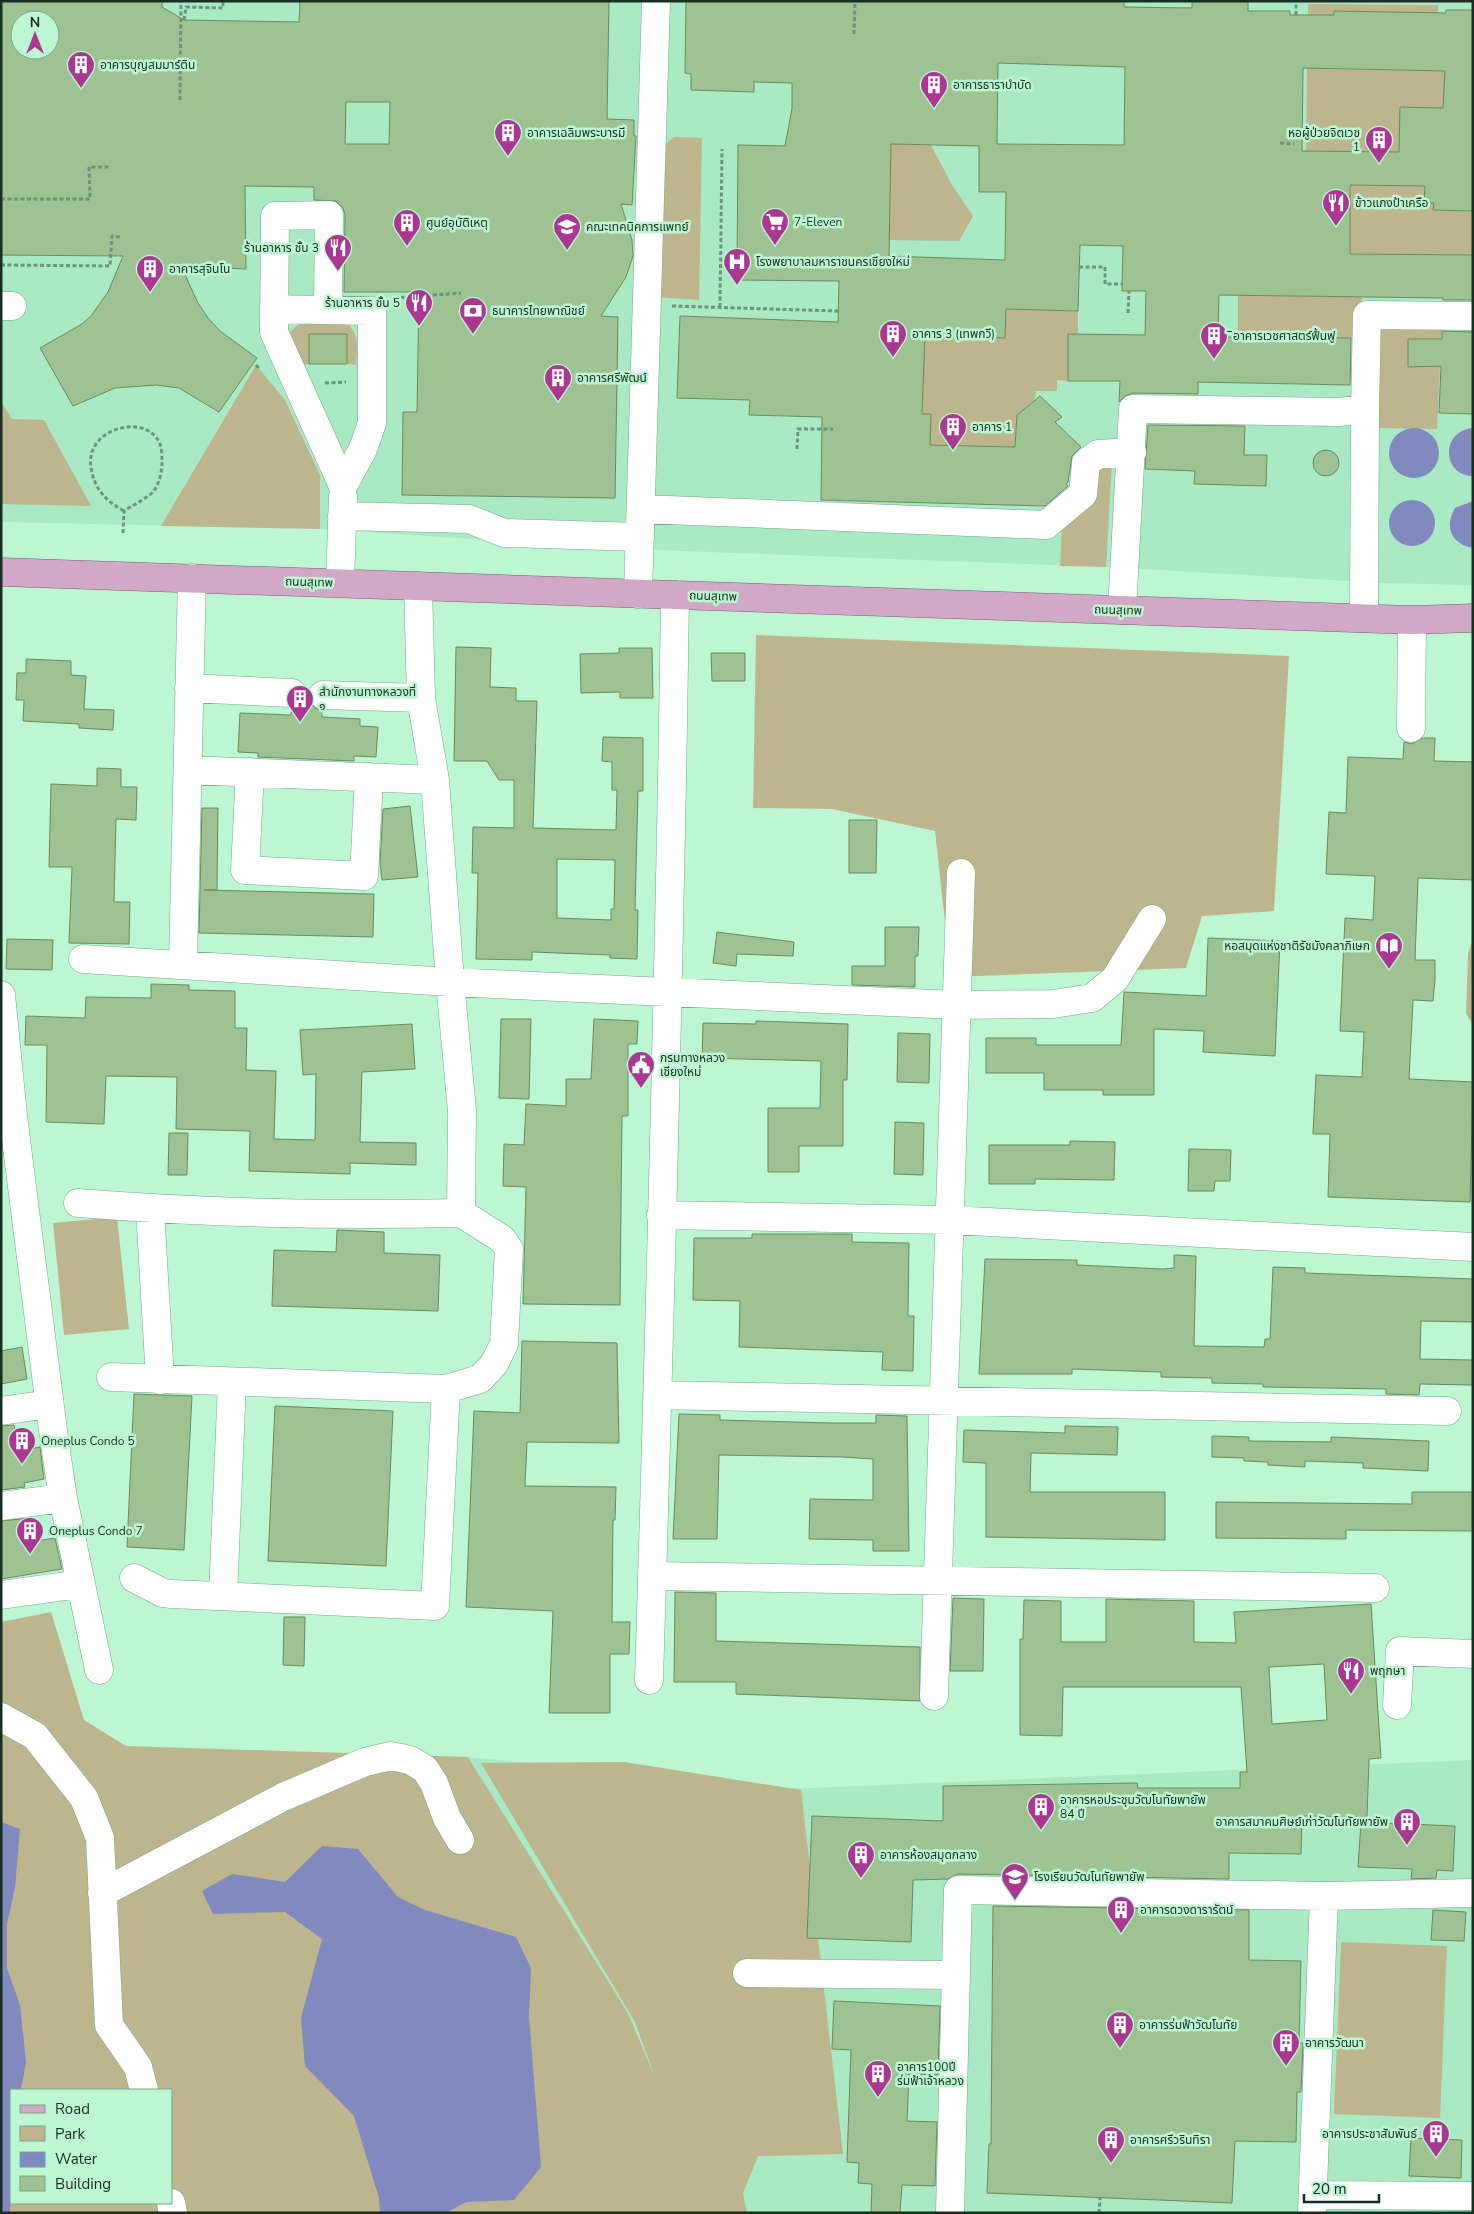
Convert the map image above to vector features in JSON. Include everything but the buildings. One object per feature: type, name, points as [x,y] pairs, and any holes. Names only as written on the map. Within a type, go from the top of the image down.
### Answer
[{"type":"main road","name":"ถนนสุเทพ","points":[[1,572],[1419,620],[1473,618]]},
{"type":"main road","name":"ถนนสุเทพ","points":[[1419,620],[1473,638]]},
{"type":"street","points":[[638,594],[656,1]]},
{"type":"street","points":[[646,334],[632,293],[634,235],[650,206]]},
{"type":"street","points":[[328,310],[329,215],[275,216],[274,332],[343,486],[340,583]]},
{"type":"street","points":[[274,309],[372,310],[372,424],[364,449],[343,486]]},
{"type":"street","points":[[1364,618],[1367,315],[1473,316]]},
{"type":"street","points":[[1122,610],[1133,409],[1339,412],[1365,410]]},
{"type":"street","points":[[641,509],[1046,525],[1082,494],[1086,463],[1098,454],[1132,452]]},
{"type":"street","points":[[342,516],[469,520],[504,533],[640,537]]},
{"type":"street","points":[[182,964],[192,578]]},
{"type":"street","points":[[418,586],[421,698],[435,780],[462,1111],[461,1213]]},
{"type":"street","points":[[649,1680],[659,1395],[661,1215],[675,595]]},
{"type":"street","points":[[1411,728],[1419,620]]},
{"type":"street","points":[[189,688],[292,693]]},
{"type":"street","points":[[323,695],[421,698]]},
{"type":"street","points":[[188,770],[435,780]]},
{"type":"street","points":[[250,772],[245,870],[364,876],[369,777]]},
{"type":"street","points":[[934,1696],[961,873]]},
{"type":"street","points":[[83,959],[450,982],[957,1005],[1053,1004],[1092,998],[1115,979],[1152,919]]},
{"type":"street","points":[[1,995],[14,1125],[63,1498],[99,1670]]},
{"type":"street","points":[[78,1203],[150,1209],[365,1216],[461,1213],[502,1239],[510,1248],[504,1344],[494,1364],[480,1379],[446,1389],[232,1383],[111,1377]]},
{"type":"street","points":[[150,1209],[160,1380]]},
{"type":"street","points":[[661,1215],[950,1220],[1473,1247]]},
{"type":"street","points":[[223,1596],[232,1383]]},
{"type":"street","points":[[134,1578],[163,1593],[435,1606],[446,1389]]},
{"type":"street","points":[[659,1395],[1447,1411]]},
{"type":"street","points":[[1,1411],[50,1404]]},
{"type":"street","points":[[1,1506],[63,1498]]},
{"type":"street","points":[[652,1576],[1375,1588]]},
{"type":"street","points":[[1,1595],[80,1584]]},
{"type":"street","points":[[1397,1705],[1400,1651],[1473,1654]]},
{"type":"street","points":[[1,1717],[35,1736],[84,1798],[100,1838],[110,2025],[138,2067],[144,2089]]},
{"type":"street","points":[[102,1893],[283,1797],[365,1762],[391,1756],[410,1760],[426,1769],[460,1840]]},
{"type":"street","points":[[950,2213],[958,1890],[1324,1896],[1473,1893]]},
{"type":"street","points":[[1324,1896],[1312,2204],[1470,2196]]},
{"type":"street","points":[[746,1973],[956,1976]]},
{"type":"path","points":[[180,100],[181,1]]},
{"type":"path","points":[[184,20],[186,7],[222,8],[223,1]]},
{"type":"path","points":[[854,34],[855,1]]},
{"type":"path","points":[[1296,1],[1296,15]]},
{"type":"path","points":[[1280,143],[1294,144]]},
{"type":"path","points":[[720,307],[722,149]]},
{"type":"path","points":[[1,199],[90,199],[90,167],[112,167]]},
{"type":"path","points":[[1,265],[110,266],[112,236],[120,237]]},
{"type":"path","points":[[850,263],[868,263]]},
{"type":"path","points":[[1079,267],[1105,267],[1105,284],[1122,284]]},
{"type":"path","points":[[1128,314],[1129,291]]},
{"type":"path","points":[[372,310],[396,296],[461,293]]},
{"type":"path","points":[[647,305],[838,311]]},
{"type":"path","points":[[298,385],[372,380]]},
{"type":"path","points":[[137,428],[149,432],[158,440],[162,453],[160,479],[153,492],[124,511],[106,500],[99,491],[91,467],[91,453],[95,444],[103,435],[118,429],[137,428]]},
{"type":"path","points":[[797,449],[798,429],[833,429]]},
{"type":"path","points":[[123,533],[124,511]]},
{"type":"path","points":[[1099,2213],[1100,2198]]},
{"type":"shaded area","name":"โรงพยาบาลมหาราชนครเชียงใหม่","points":[[1,1],[1473,1],[1473,585],[1385,583],[1106,567],[628,549],[320,529],[1,522]]},
{"type":"shaded area","name":"โรงเรียนวัฒโนทัยพายัพ","points":[[468,1757],[786,1789],[1473,1760],[1473,2213],[713,2213],[628,2013]]},
{"type":"green space","points":[[1308,4],[1438,5],[1438,19],[1308,17]]},
{"type":"green space","points":[[1307,61],[1316,69],[1445,71],[1445,79],[1463,109],[1399,152],[1306,151]]},
{"type":"green space","points":[[674,137],[702,138],[699,300],[655,297],[662,147]]},
{"type":"green space","points":[[890,144],[931,145],[952,185],[973,216],[959,241],[889,240]]},
{"type":"green space","points":[[1329,184],[1425,186],[1424,203],[1434,203],[1434,210],[1473,211],[1473,255],[1302,253],[1350,246],[1350,210]]},
{"type":"green space","points":[[1238,295],[1362,297],[1361,339],[1238,337]]},
{"type":"green space","points":[[1006,309],[1078,311],[1078,334],[1068,334],[1068,381],[1057,380],[1057,391],[1036,391],[1035,399],[1017,415],[1015,447],[930,445],[931,415],[913,414],[926,317]]},
{"type":"green space","points":[[312,321],[345,321],[353,331],[357,341],[356,365],[347,364],[346,334],[309,334],[309,364],[303,365],[288,338],[292,331],[297,326]]},
{"type":"green space","points":[[1379,325],[1442,326],[1437,429],[1379,428]]},
{"type":"green space","points":[[256,365],[285,400],[320,475],[320,529],[161,526]]},
{"type":"green space","points":[[1,402],[12,419],[44,420],[91,506],[1,504]]},
{"type":"green space","points":[[1112,462],[1106,567],[1060,566],[1062,527],[1092,465]]},
{"type":"green space","points":[[756,635],[1289,656],[1274,911],[1202,916],[1186,968],[951,977],[935,831],[832,809],[753,808]]},
{"type":"green space","points":[[1473,939],[1473,1024],[1466,1014],[1468,954]]},
{"type":"green space","points":[[117,1217],[129,1329],[64,1335],[53,1223]]},
{"type":"green space","points":[[51,1612],[84,1720],[126,1746],[468,1757],[628,2013],[655,2077],[635,2022],[481,1763],[624,1762],[801,1790],[843,2154],[758,2156],[743,2193],[747,2213],[1,2213],[1,1622]]},
{"type":"green space","points":[[1341,1942],[1447,1946],[1440,2118],[1334,2114]]},
{"type":"water","points":[[1414,428],[1432,435],[1439,453],[1432,471],[1414,478],[1396,471],[1389,453],[1396,435]]},
{"type":"water","points":[[1473,428],[1473,476],[1463,474],[1455,469],[1449,453],[1450,445],[1455,437],[1462,431]]},
{"type":"water","points":[[1407,500],[1417,500],[1431,510],[1435,523],[1431,536],[1425,542],[1417,546],[1407,546],[1393,536],[1389,528],[1389,518],[1399,504]]},
{"type":"water","points":[[1473,501],[1473,548],[1459,543],[1455,539],[1450,528],[1450,522],[1455,508]]},
{"type":"water","points":[[1,1822],[20,1829],[15,1888],[7,1924],[7,1968],[20,2005],[26,2062],[21,2089],[10,2089],[10,2213],[1,2213]]},
{"type":"water","points":[[322,1846],[358,1849],[398,1897],[425,1910],[516,1937],[531,1968],[529,2016],[541,2167],[514,2200],[466,2202],[446,2213],[380,2213],[379,2198],[354,2116],[305,2066],[301,2018],[322,1939],[285,1912],[213,1914],[202,1891],[232,1874],[285,1882]]},
{"type":"place","name":"อาคารบุญสมมาร์ติน","points":[[81,89]]},
{"type":"place","name":"อาคารธาราบำบัด","points":[[934,109]]},
{"type":"place","name":"อาคารเฉลิมพระบารมี","points":[[508,157]]},
{"type":"place","name":"หอผู้ป่วยจิตเวช 1","points":[[1379,164]]},
{"type":"place","name":"ข้าวแกงป้าเครือ","points":[[1336,227]]},
{"type":"place","name":"7-Eleven","points":[[775,246]]},
{"type":"place","name":"ศูนย์อุบัติเหตุ","points":[[407,247]]},
{"type":"place","name":"คณะเทคนิคการแพทย์","points":[[567,251]]},
{"type":"place","name":"ร้านอาหาร ชั้น 3","points":[[338,272]]},
{"type":"place","name":"โรงพยาบาลมหาราชนครเชียงใหม่","points":[[737,286]]},
{"type":"place","name":"อาคารสุจินโน","points":[[150,293]]},
{"type":"place","name":"ร้านอาหาร ชั้น 5","points":[[419,327]]},
{"type":"place","name":"ธนาคารไทยพาณิชย์","points":[[473,335]]},
{"type":"place","name":"อาคาร 3 (เทพกวี)","points":[[893,358]]},
{"type":"place","name":"ิอาคารเวชศาสตร์ฟื้นฟู","points":[[1214,360]]},
{"type":"place","name":"อาคารศรีพัฒน์","points":[[558,402]]},
{"type":"place","name":"อาคาร 1","points":[[953,451]]},
{"type":"place","name":"สำนักงานทางหลวงที่ ๑","points":[[300,723]]},
{"type":"place","name":"หอสมุดแห่งชาติรัชมังคลาภิเษก","points":[[1389,970]]},
{"type":"place","name":"กรมทางหลวง เชียงใหม่","points":[[641,1089]]},
{"type":"place","name":"Oneplus Condo 5","points":[[22,1465]]},
{"type":"place","name":"Oneplus Condo 7","points":[[30,1555]]},
{"type":"place","name":"พฤกษา","points":[[1351,1695]]},
{"type":"place","name":"อาคารหอประชุมวัฒโนทัยพายัพ 84 ปี","points":[[1041,1831]]},
{"type":"place","name":"อาคารสมาคมศิษย์เก่าวัฒโนทัยพายัพ","points":[[1407,1846]]},
{"type":"place","name":"อาคารห้องสมุดกลาง","points":[[861,1879]]},
{"type":"place","name":"โรงเรียนวัฒโนทัยพายัพ","points":[[1015,1901]]},
{"type":"place","name":"อาคารดวงดารารัตน์","points":[[1121,1934]]},
{"type":"place","name":"อาคารร่มฟ้าวัฒโนทัย","points":[[1120,2049]]},
{"type":"place","name":"อาคารวัฒนา","points":[[1286,2067]]},
{"type":"place","name":"อาคาร100ปี ร่มฟ้าเจ้าหลวง","points":[[878,2098]]},
{"type":"place","name":"อาคารประชาสัมพันธ์","points":[[1436,2158]]},
{"type":"place","name":"อาคารศรีวรินทิรา","points":[[1111,2164]]}]
